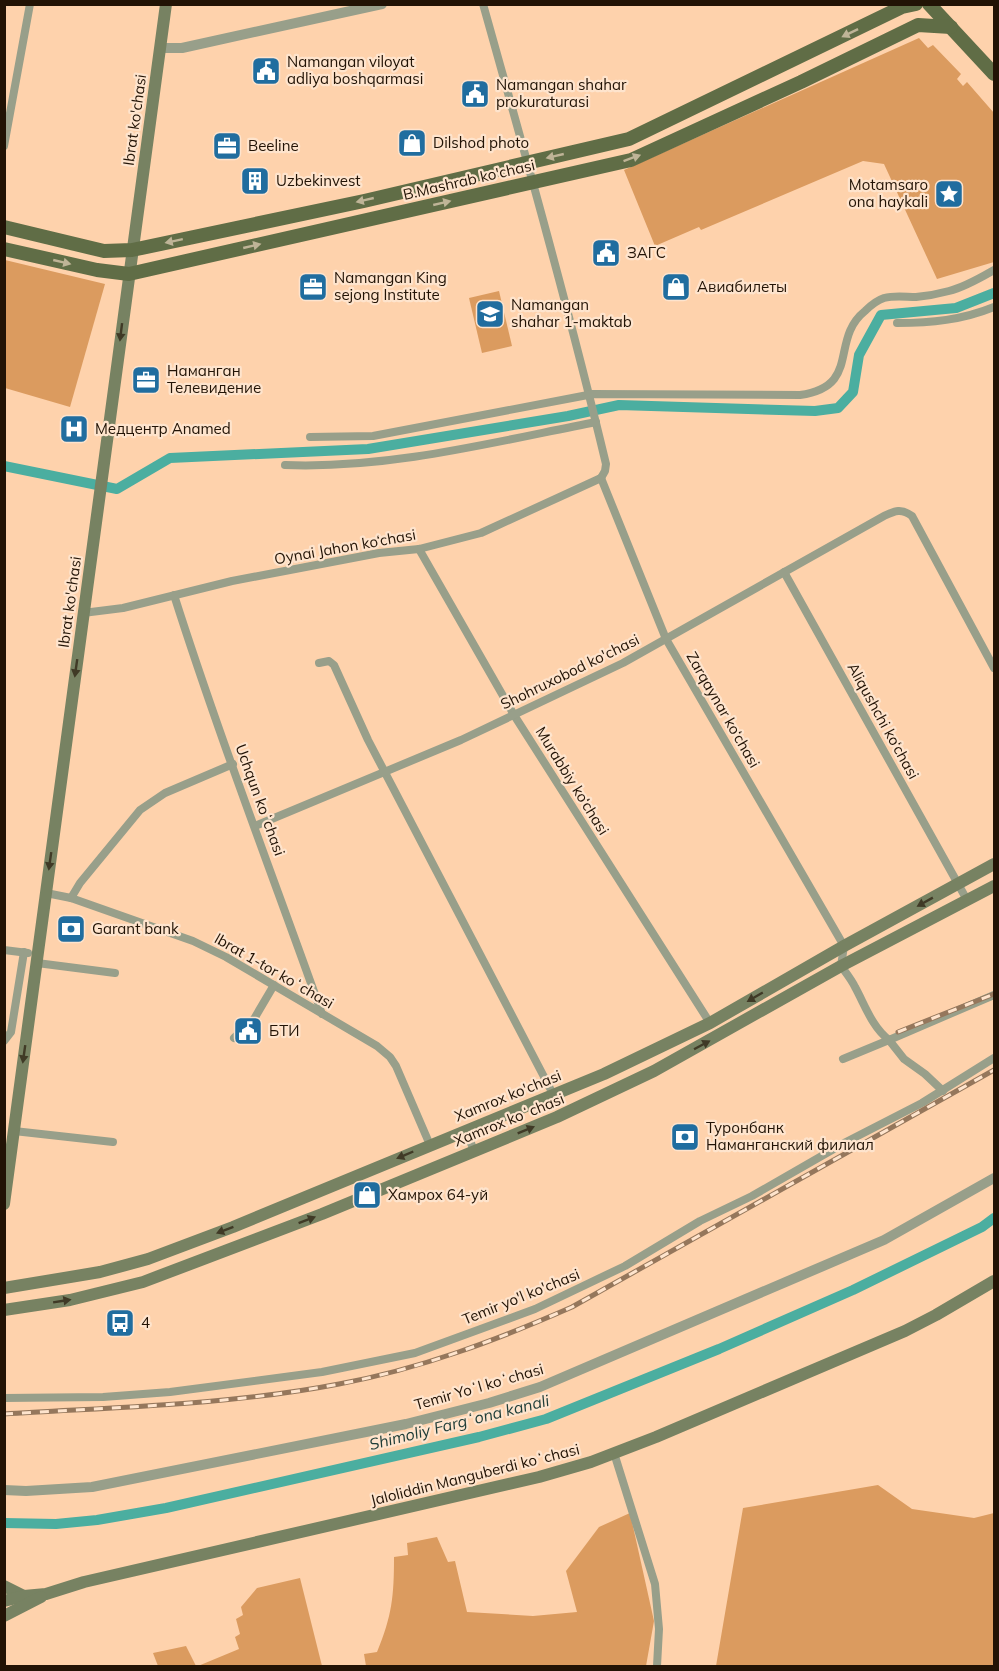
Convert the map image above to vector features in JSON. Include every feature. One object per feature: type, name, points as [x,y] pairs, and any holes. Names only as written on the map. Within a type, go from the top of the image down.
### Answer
[{"type":"main road","name":"Ibrat ko'chasi","points":[[4,1204],[166,4]]},
{"type":"main road","points":[[951,27],[918,25],[928,4],[951,27],[994,74]]},
{"type":"main road","name":"B.Mashrab ko'chasi","points":[[4,227],[104,251],[132,250],[364,201],[629,139],[909,6]]},
{"type":"main road","name":"B.Mashrab ko'chasi","points":[[4,249],[98,270],[129,274],[631,160],[918,25]]},
{"type":"main road","name":"Xamrox ko'chasi","points":[[4,1288],[100,1272],[148,1259],[233,1227],[604,1074],[710,1023],[994,864]]},
{"type":"main road","name":"Xamrox koʻchasi","points":[[4,1310],[70,1300],[143,1282],[322,1214],[557,1117],[654,1071],[841,966],[994,886]]},
{"type":"main road","name":"Jaloliddin Manguberdi koʻchasi","points":[[4,1601],[46,1594],[84,1582],[539,1478],[614,1453],[905,1331],[936,1316],[994,1281]]},
{"type":"main road","points":[[4,1586],[24,1596]]},
{"type":"main road","points":[[4,1616],[46,1594]]},
{"type":"street","points":[[4,146],[30,4]]},
{"type":"street","points":[[161,48],[188,47],[382,4]]},
{"type":"street","points":[[483,4],[568,308],[596,420],[606,464],[601,478]]},
{"type":"street","points":[[310,437],[373,436],[590,397],[815,393],[830,386],[836,377],[853,326],[863,312],[882,298],[917,297],[950,291],[994,270]]},
{"type":"street","points":[[897,323],[943,321],[981,313],[994,307]]},
{"type":"street","points":[[285,465],[320,467],[382,462],[596,420]]},
{"type":"street","name":"Oynai Jahon ko‘chasi","points":[[84,613],[123,608],[232,581],[379,553],[419,549],[481,533],[601,478]]},
{"type":"street","name":"Zarqaynar ko‘chasi","points":[[601,478],[666,639],[844,946]]},
{"type":"street","name":"Shohruxobod ko'chasi","points":[[255,826],[514,715],[623,663],[898,510],[912,516],[994,668]]},
{"type":"street","name":"Murabbiy ko‘chasi","points":[[419,549],[514,715],[710,1023]]},
{"type":"street","name":"Aliqushchi ko‘chasi","points":[[783,572],[967,900]]},
{"type":"street","name":"Uchqun koʻchasi","points":[[174,595],[209,704],[233,764],[322,1014]]},
{"type":"street","points":[[319,663],[329,661],[334,665],[369,740],[553,1094]]},
{"type":"street","points":[[71,898],[80,883],[141,810],[165,793],[233,764]]},
{"type":"street","name":"Ibrat 1-tor koʻchasi","points":[[46,893],[71,898],[193,941],[226,957],[377,1046],[390,1057],[430,1145]]},
{"type":"street","points":[[844,946],[841,966],[875,1025],[903,1059],[925,1074],[943,1091]]},
{"type":"street","points":[[4,950],[24,952],[37,958],[115,973]]},
{"type":"street","points":[[4,1041],[11,1032],[24,952]]},
{"type":"street","points":[[234,1038],[254,1019],[274,985]]},
{"type":"street","points":[[843,1059],[994,995]]},
{"type":"street","name":"Temir yo'l ko'chasi","points":[[4,1398],[103,1397],[170,1392],[322,1372],[415,1353],[535,1309],[578,1290],[625,1266],[700,1221],[752,1197],[836,1147],[943,1091],[994,1058]]},
{"type":"street","points":[[466,1130],[474,1151]]},
{"type":"street","points":[[14,1131],[113,1142]]},
{"type":"street","name":"Temir Yoʻl koʻchasi","points":[[4,1490],[92,1487],[405,1424],[489,1403],[540,1387],[853,1255],[922,1220],[994,1178]]},
{"type":"street","points":[[614,1453],[655,1584],[658,1627],[657,1666]]},
{"type":"shaded area","points":[[919,38],[928,48],[933,45],[961,74],[957,79],[963,86],[967,82],[994,113],[994,262],[937,279],[884,164],[863,161],[701,230],[699,227],[655,246],[624,170]]},
{"type":"shaded area","points":[[5,260],[105,284],[70,407],[5,388]]},
{"type":"shaded area","points":[[499,291],[512,346],[482,353],[469,298]]},
{"type":"shaded area","points":[[878,1485],[912,1509],[974,1518],[994,1513],[994,1666],[716,1666],[743,1508]]},
{"type":"shaded area","points":[[630,1513],[654,1621],[646,1666],[366,1666],[364,1654],[377,1652],[389,1616],[393,1595],[394,1557],[408,1555],[407,1543],[437,1537],[448,1562],[455,1561],[467,1612],[533,1616],[577,1612],[566,1571],[599,1527]]},
{"type":"shaded area","points":[[300,1578],[322,1666],[198,1666],[239,1649],[235,1637],[240,1634],[236,1619],[243,1615],[241,1607],[257,1588]]},
{"type":"shaded area","points":[[186,1646],[196,1666],[158,1666],[153,1653]]},
{"type":"waterway","points":[[4,466],[117,489],[170,458],[368,449],[568,416],[619,405],[815,411],[838,408],[853,392],[859,355],[881,315],[956,308],[994,293]]},
{"type":"waterway","name":"Shimoliy Fargʻona kanali","points":[[4,1523],[56,1524],[97,1520],[166,1508],[479,1437],[546,1419],[719,1349],[853,1290],[982,1227],[994,1218]]},
{"type":"railway","points":[[898,1032],[994,994]]},
{"type":"railway","points":[[4,1414],[256,1397],[369,1378],[458,1352],[572,1307],[994,1070]]},
{"type":"place","name":"Namangan viloyat adliya boshqarmasi","points":[[266,71]]},
{"type":"place","name":"Namangan shahar prokuraturasi","points":[[475,94]]},
{"type":"place","name":"Dilshod photo","points":[[412,143]]},
{"type":"place","name":"Beeline","points":[[227,146]]},
{"type":"place","name":"Uzbekinvest","points":[[255,181]]},
{"type":"place","name":"Motamsaro ona haykali","points":[[949,194]]},
{"type":"place","name":"ЗАГС","points":[[606,253]]},
{"type":"place","name":"Namangan King sejong Institute","points":[[313,287]]},
{"type":"place","name":"Авиабилеты","points":[[676,287]]},
{"type":"place","name":"Namangan shahar 1-maktab","points":[[490,314]]},
{"type":"place","name":"Наманган Телевидение","points":[[146,380]]},
{"type":"place","name":"Медцентр Anamed","points":[[74,429]]},
{"type":"place","name":"Garant bank","points":[[71,929]]},
{"type":"place","name":"БТИ","points":[[248,1031]]},
{"type":"place","name":"Туронбанк Наманганский филиал","points":[[685,1137]]},
{"type":"place","name":"Хамрох 64-уй","points":[[367,1195]]},
{"type":"place","name":"4","points":[[120,1323]]}]
